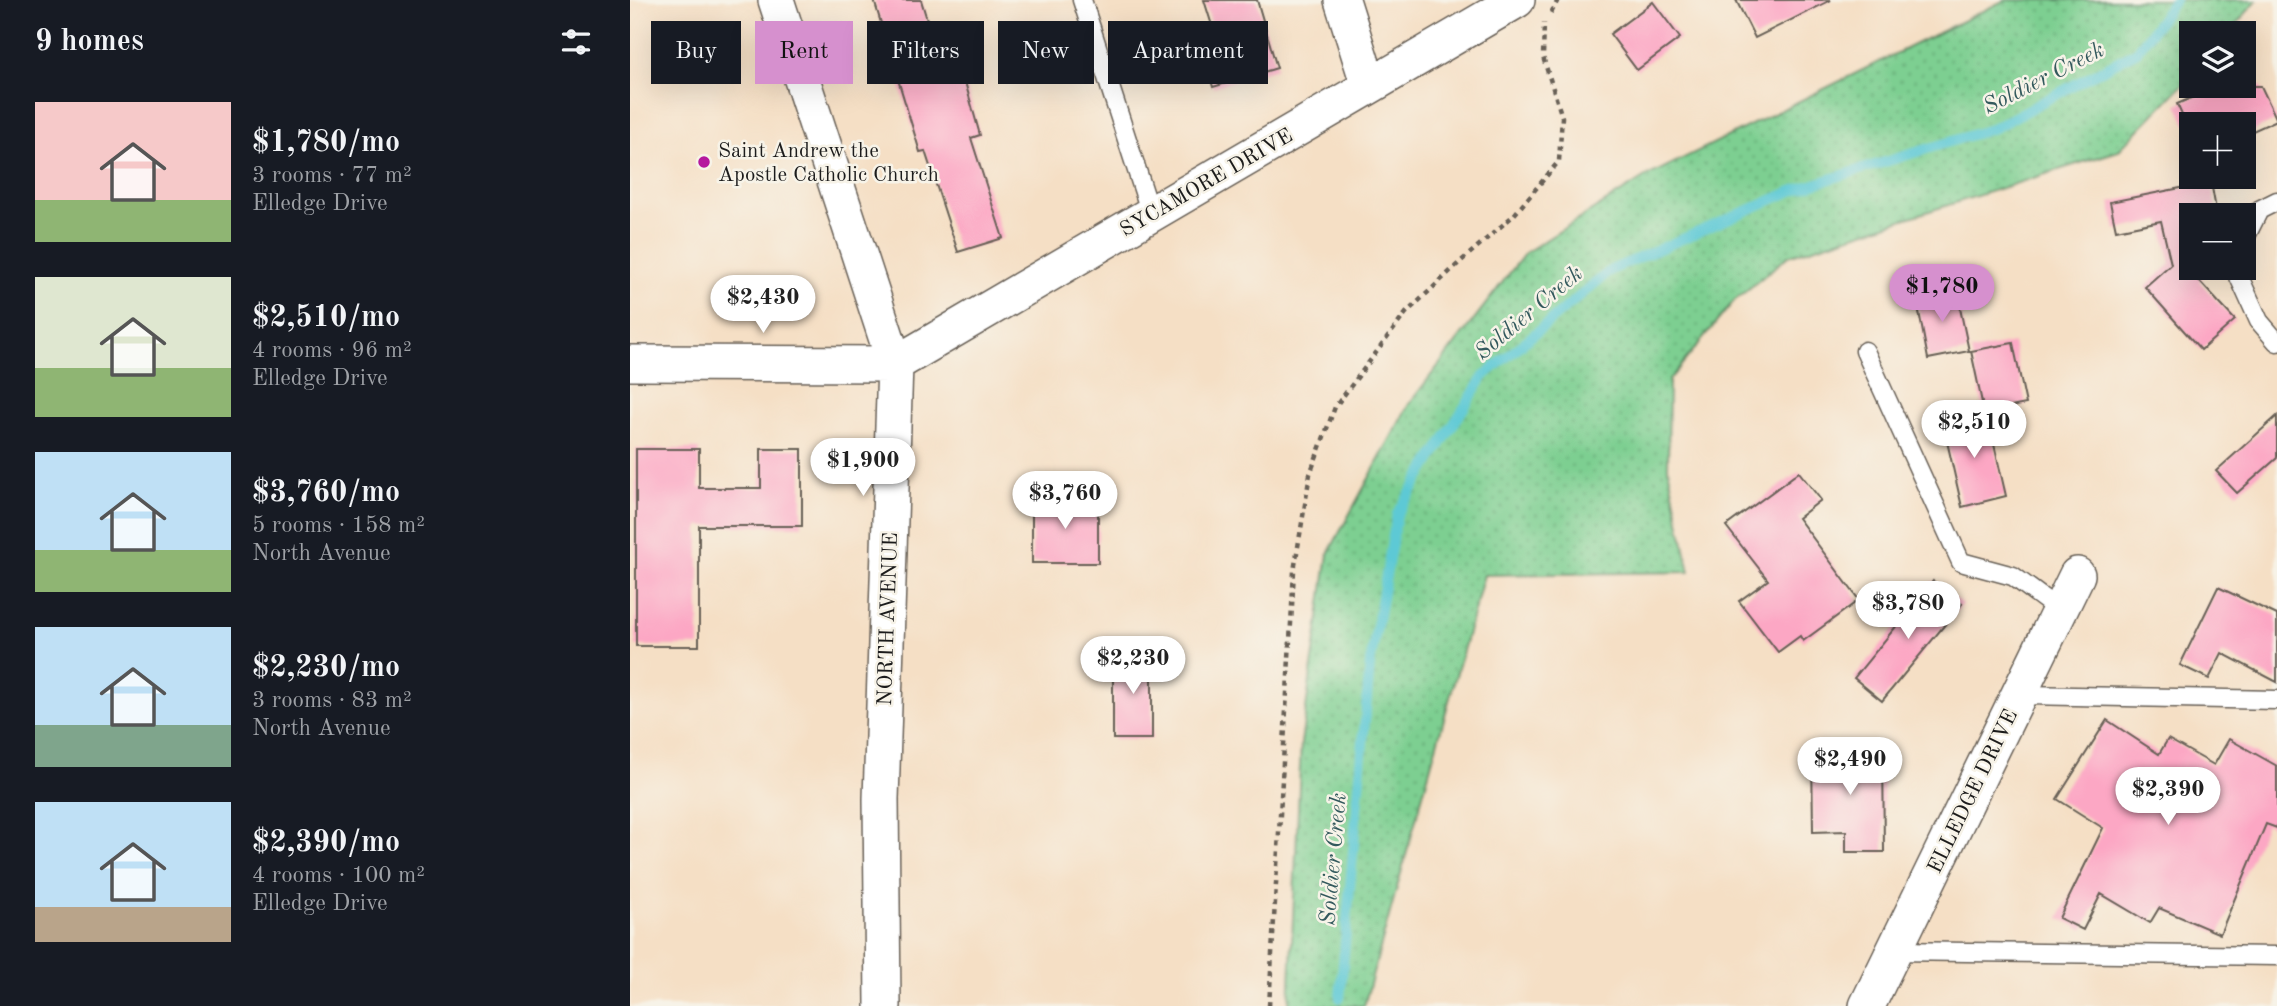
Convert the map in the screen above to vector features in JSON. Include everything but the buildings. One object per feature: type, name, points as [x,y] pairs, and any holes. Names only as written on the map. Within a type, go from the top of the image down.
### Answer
[{"type":"street","name":"NORTH AVENUE","points":[[776,0],[895,364],[881,799],[883,1006]]},
{"type":"street","points":[[1342,0],[1369,86]]},
{"type":"street","name":"SYCAMORE DRIVE","points":[[895,364],[1517,0]]},
{"type":"street","points":[[630,363],[895,364]]},
{"type":"street","name":"ELLEDGE DRIVE","points":[[1867,1006],[2077,575]]},
{"type":"lane","points":[[1082,0],[1151,214]]},
{"type":"lane","points":[[2256,216],[2259,210],[2277,201]]},
{"type":"lane","points":[[2240,280],[2259,321],[2277,342]]},
{"type":"lane","points":[[1865,351],[1961,562],[2013,576],[2060,611]]},
{"type":"lane","points":[[2018,695],[2277,700]]},
{"type":"lane","points":[[1893,951],[2277,956]]},
{"type":"path","points":[[1269,1006],[1294,571],[1310,474],[1335,407],[1406,313],[1514,215],[1559,161],[1562,117],[1542,57],[1544,23],[1558,0]]},
{"type":"green space","points":[[2005,0],[2257,0],[2239,21],[2179,21],[2179,88],[2118,151],[1788,256],[1734,301],[1669,380],[1668,468],[1690,572],[1484,575],[1364,1006],[1289,1006],[1301,743],[1328,554],[1409,404],[1525,253],[1647,176]]},
{"type":"waterway","name":"Soldier Creek","points":[[1340,998],[1370,664],[1397,514],[1484,376],[1611,270],[1792,191],[1994,128],[2137,51],[2175,0]]},
{"type":"place","name":"Saint Andrew the Apostle Catholic Church","points":[[704,162]]}]
